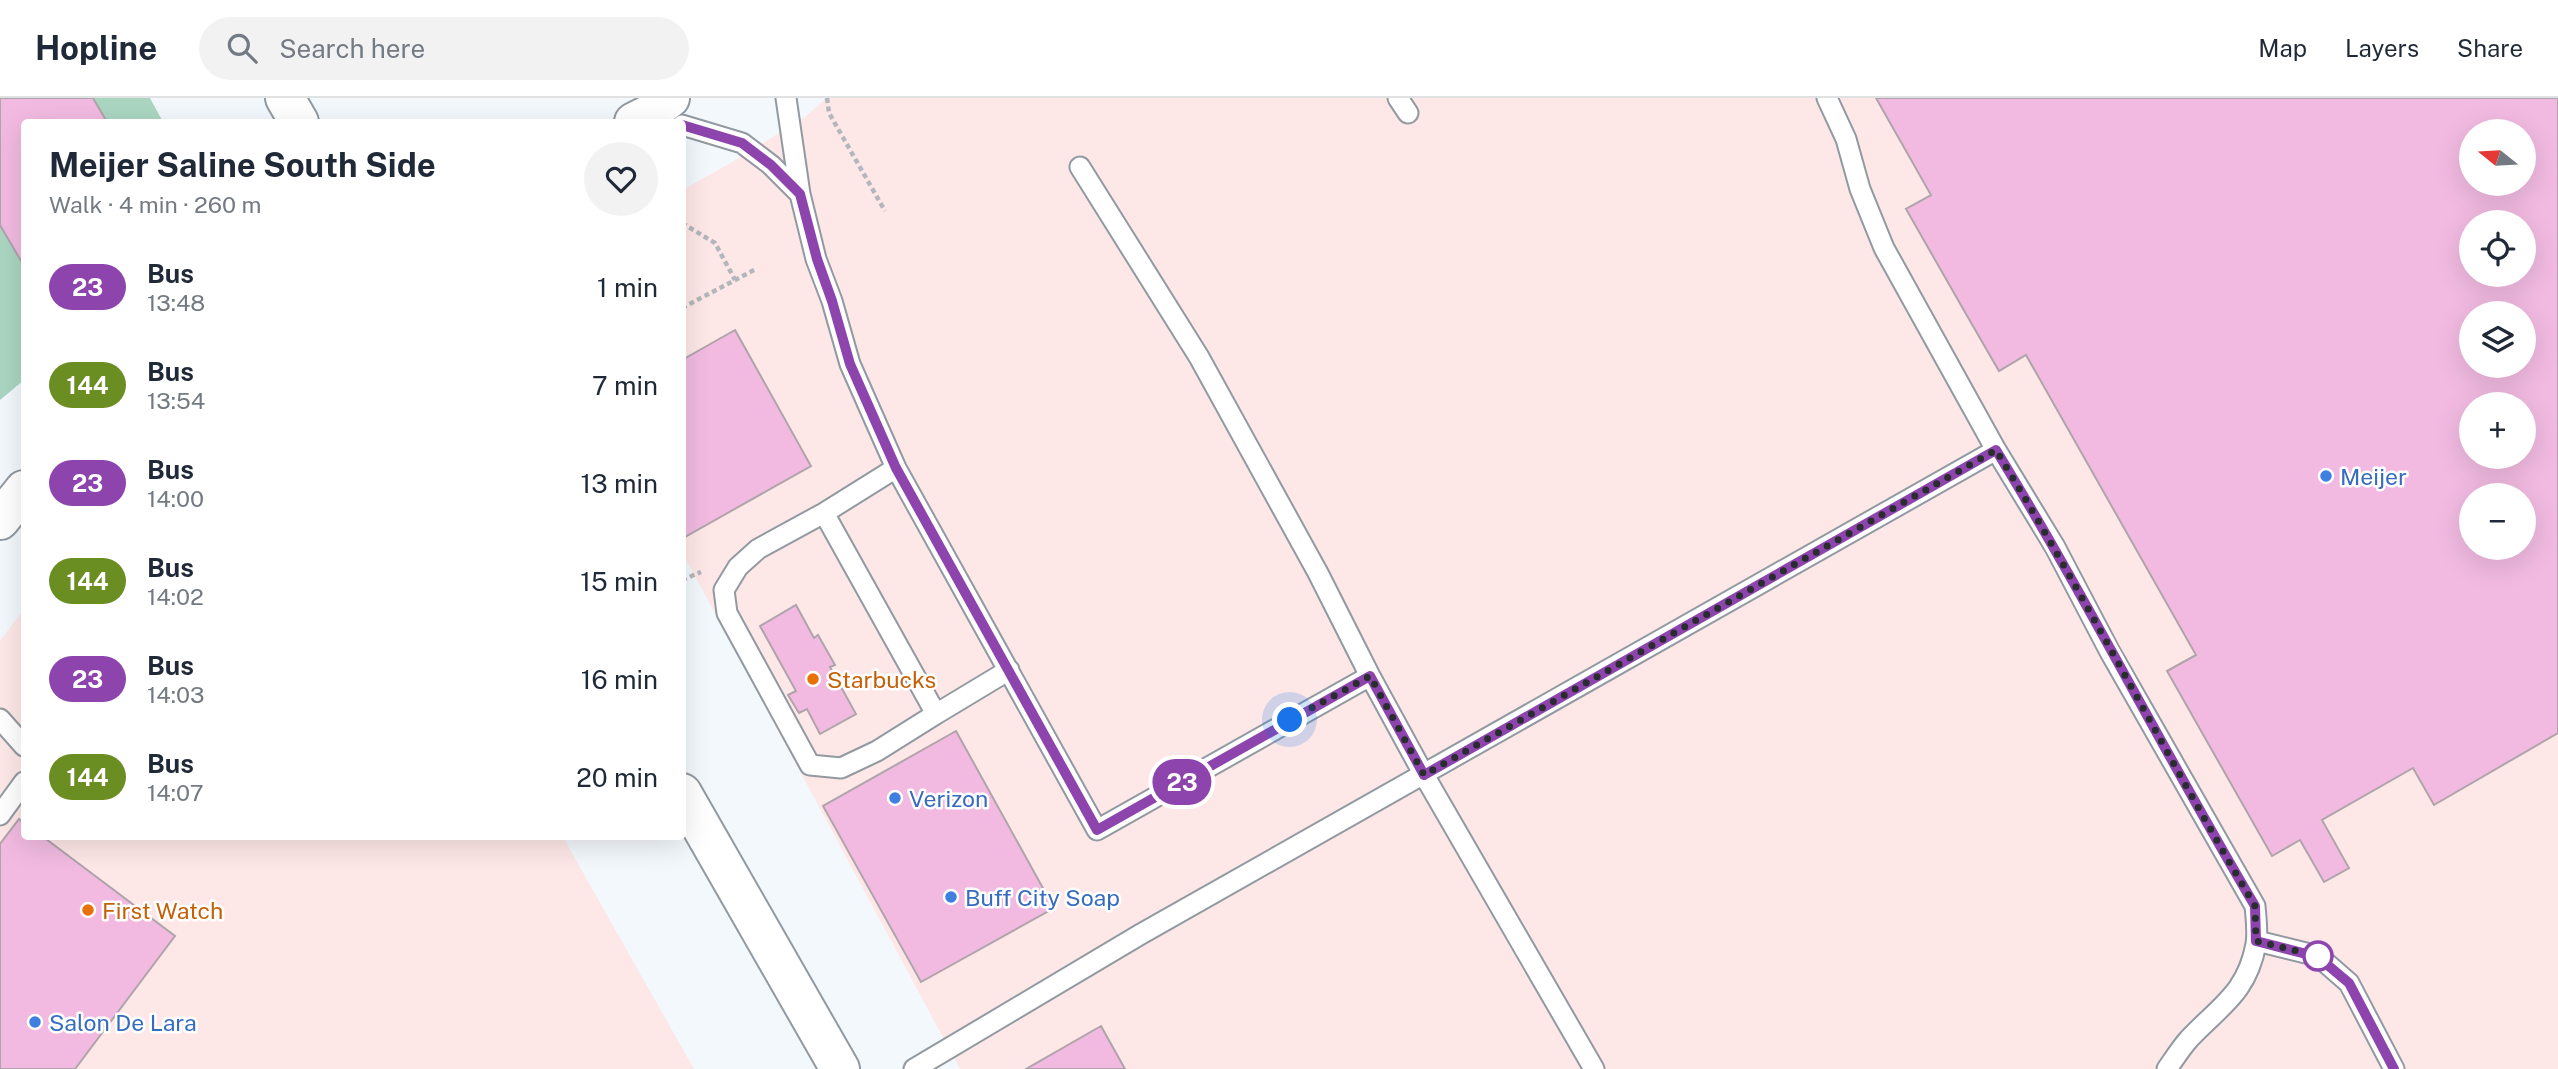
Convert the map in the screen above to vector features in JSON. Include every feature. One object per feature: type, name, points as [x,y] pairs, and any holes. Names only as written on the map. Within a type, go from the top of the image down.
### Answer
[{"type":"main road","points":[[285,98],[297,119]]},
{"type":"main road","points":[[0,520],[21,495]]},
{"type":"main road","points":[[686,800],[840,1069]]},
{"type":"lane","points":[[786,98],[800,194],[850,364],[896,468],[1097,830],[1370,676]]},
{"type":"lane","points":[[1827,98],[1846,139],[1860,190],[1884,248],[1996,450],[2055,547],[2110,652],[2255,906],[2256,941],[2250,968],[2241,986],[2222,1009],[2189,1040],[2167,1069]]},
{"type":"lane","points":[[686,125],[742,143],[771,165],[800,194]]},
{"type":"lane","points":[[1080,167],[1199,357],[1318,573],[1424,775],[1594,1069]]},
{"type":"lane","points":[[914,1069],[1141,934],[1996,450]]},
{"type":"lane","points":[[896,468],[758,550],[738,567],[724,590],[727,613],[810,765],[841,768],[877,751],[1009,670]]},
{"type":"lane","points":[[824,513],[936,714]]},
{"type":"lane","points":[[0,719],[21,743]]},
{"type":"lane","points":[[0,815],[21,786]]},
{"type":"lane","points":[[2256,941],[2318,957],[2349,983],[2394,1069]]},
{"type":"path","points":[[827,98],[829,113],[885,211]]},
{"type":"path","points":[[686,225],[715,243],[735,280]]},
{"type":"path","points":[[686,306],[755,269]]},
{"type":"shaded area","points":[[826,98],[2558,98],[2558,1069],[960,1069],[686,560],[686,188],[805,117]]},
{"type":"shaded area","points":[[21,613],[21,840],[565,840],[694,1069],[0,1069],[0,641]]},
{"type":"green space","points":[[0,98],[150,98],[161,119],[21,119],[21,382],[0,400]]},
{"type":"building","points":[[0,98],[93,98],[105,119],[21,119],[21,261],[0,225]]},
{"type":"building","name":"Meijer","points":[[1876,98],[2558,98],[2558,733],[2434,805],[2413,768],[2322,820],[2349,868],[2324,882],[2300,840],[2272,856],[2167,671],[2196,655],[2026,355],[1999,371],[1906,209],[1931,195]]},
{"type":"building","points":[[735,330],[811,466],[686,536],[686,358]]},
{"type":"building","name":"Starbucks","points":[[796,605],[814,638],[818,635],[835,665],[830,667],[856,714],[820,734],[807,709],[799,713],[788,695],[796,691],[760,626]]},
{"type":"building","points":[[956,731],[1054,908],[921,982],[823,806]]},
{"type":"building","points":[[19,819],[21,840],[47,840],[175,936],[75,1069],[0,1069],[0,844]]},
{"type":"building","points":[[1101,1026],[1125,1069],[1026,1069]]},
{"type":"bus line","name":"23","points":[[686,126],[742,143],[771,165],[800,194],[850,364],[896,468],[1097,830],[1370,676],[1424,775],[1996,450],[2055,547],[2110,652],[2255,906],[2256,941],[2318,957],[2349,983],[2394,1069]]},
{"type":"place","name":"Meijer","points":[[2326,476]]},
{"type":"place","name":"Starbucks","points":[[813,679]]},
{"type":"place","name":"Verizon","points":[[895,798]]},
{"type":"place","name":"Buff City Soap","points":[[951,897]]},
{"type":"place","name":"First Watch","points":[[88,910]]},
{"type":"place","name":"Salon De Lara","points":[[35,1022]]},
{"type":"route","points":[[1290,720],[1370,676],[1424,775],[1996,450],[2055,547],[2110,652],[2255,906],[2256,941],[2318,956]]}]
